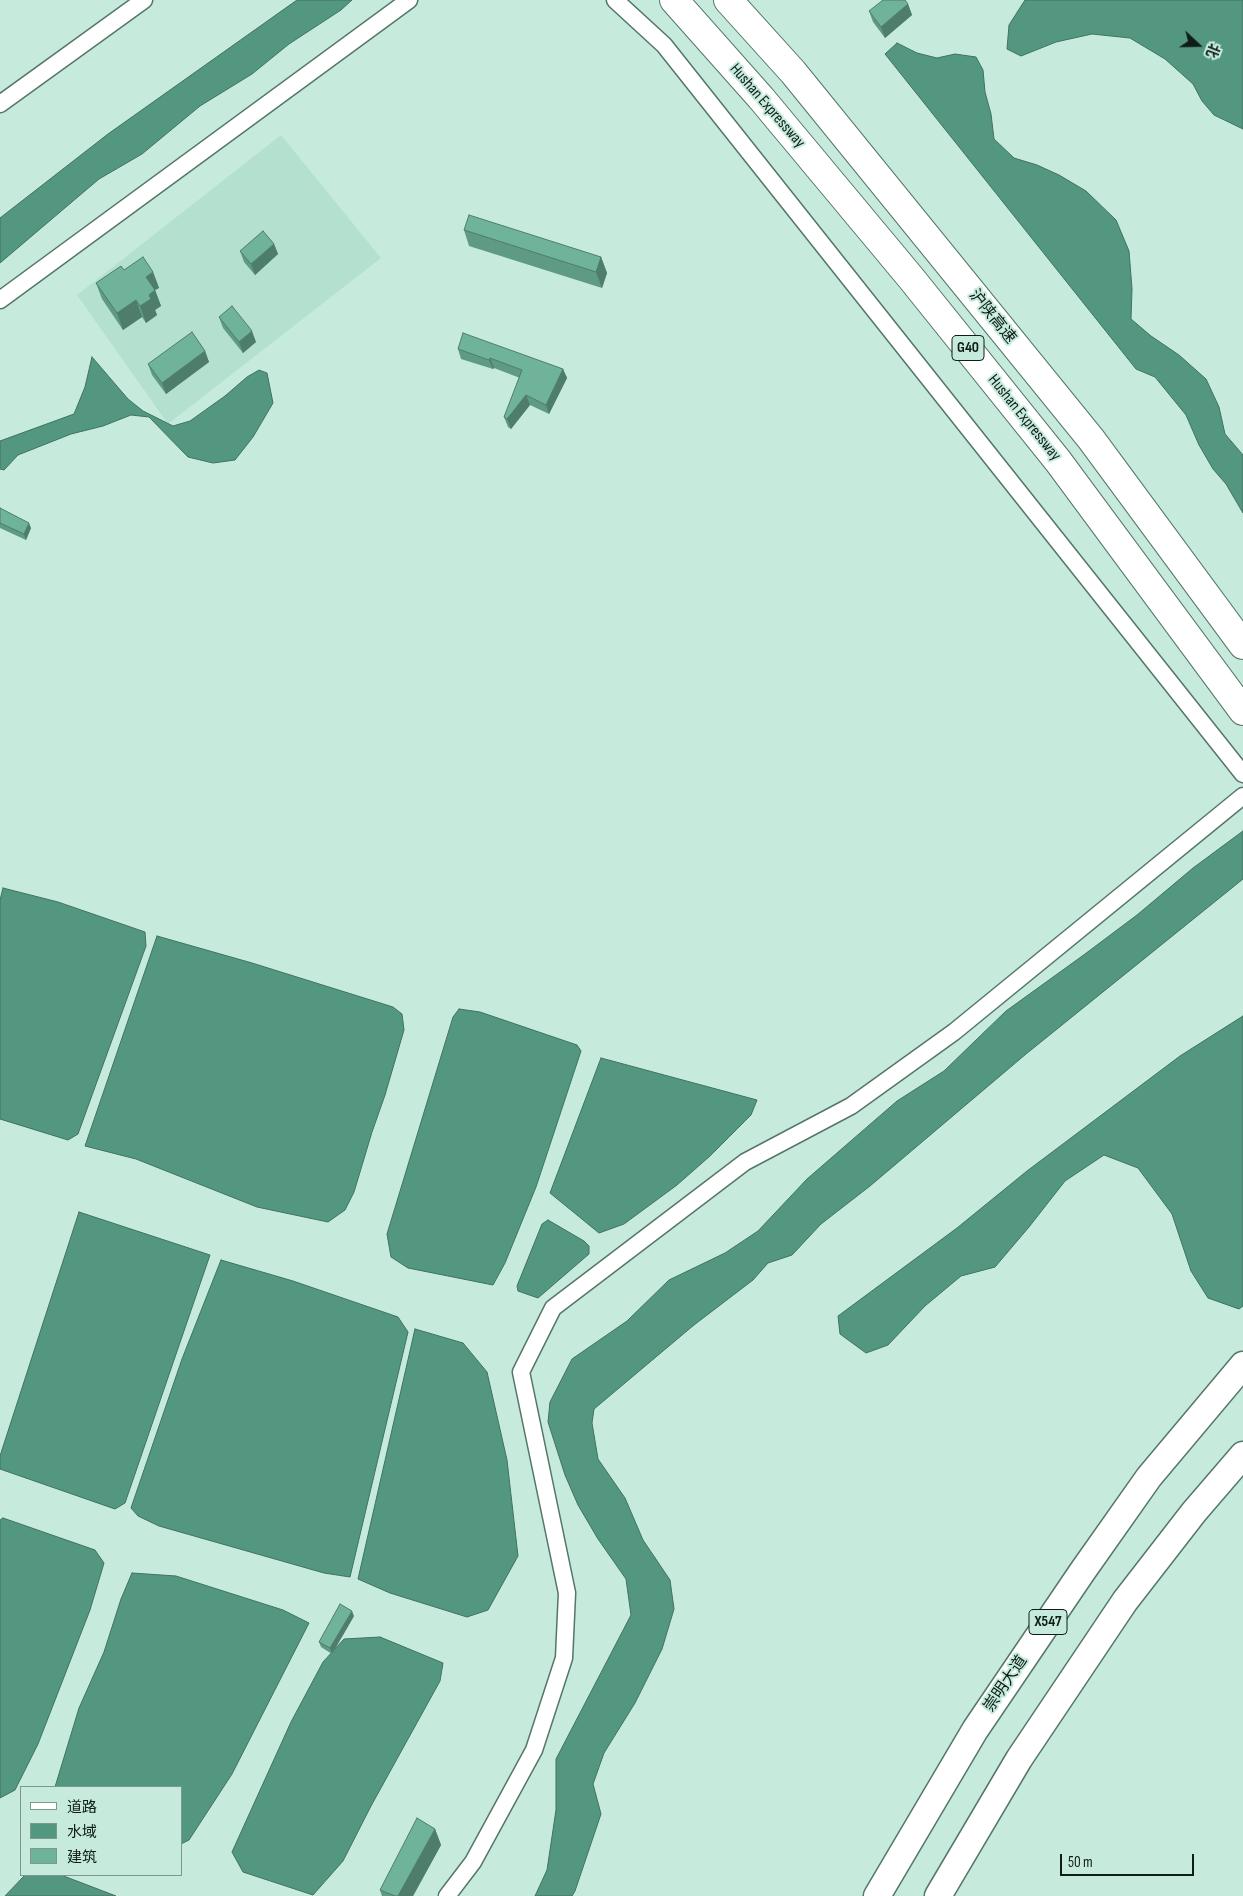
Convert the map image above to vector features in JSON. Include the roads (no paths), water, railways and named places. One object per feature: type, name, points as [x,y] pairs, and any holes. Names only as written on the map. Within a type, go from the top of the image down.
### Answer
[{"type":"highway","name":"Hushan Expressway","points":[[674,0],[761,98],[966,346],[1058,461],[1243,711]]},
{"type":"highway","name":"沪陕高速","points":[[728,0],[805,87],[1091,439],[1243,645]]},
{"type":"main road","name":"崇明大道","points":[[877,1896],[975,1730],[1088,1564],[1149,1477],[1243,1364]]},
{"type":"main road","points":[[938,1896],[1019,1759],[1125,1601],[1194,1512],[1243,1455]]},
{"type":"street","points":[[0,104],[144,0]]},
{"type":"street","points":[[0,300],[409,0]]},
{"type":"street","points":[[615,0],[664,45],[1243,774]]},
{"type":"street","points":[[447,1896],[473,1862],[534,1750],[564,1658],[567,1593],[521,1372],[553,1308],[745,1162],[851,1106],[954,1032],[1243,796]]},
{"type":"water","points":[[297,0],[352,0],[341,10],[289,44],[252,74],[200,106],[142,154],[99,179],[0,263],[0,218],[108,134]]},
{"type":"water","points":[[1025,0],[1243,0],[1243,129],[1214,115],[1202,101],[1193,84],[1165,59],[1130,38],[1092,34],[1056,42],[1021,56],[1007,49],[1009,25]]},
{"type":"water","points":[[897,43],[917,53],[937,58],[955,54],[976,57],[983,70],[994,139],[1014,158],[1037,165],[1059,175],[1086,191],[1116,220],[1129,251],[1132,289],[1131,319],[1151,336],[1179,355],[1206,379],[1219,407],[1225,434],[1243,455],[1243,513],[1199,445],[1186,415],[1155,377],[1136,369],[885,54]]},
{"type":"water","points":[[92,357],[128,399],[143,411],[173,426],[190,421],[225,396],[247,377],[259,370],[267,373],[273,403],[253,437],[235,460],[213,463],[188,457],[149,417],[131,415],[103,426],[71,434],[18,455],[4,470],[0,469],[0,441],[74,414],[85,387]]},
{"type":"water","points":[[1243,831],[1243,879],[1026,1054],[870,1186],[821,1224],[792,1255],[768,1263],[753,1280],[694,1325],[594,1409],[592,1423],[598,1459],[625,1498],[643,1540],[670,1580],[674,1609],[662,1649],[635,1703],[604,1753],[593,1784],[601,1814],[575,1891],[572,1896],[535,1896],[547,1870],[556,1810],[556,1759],[631,1615],[626,1579],[598,1539],[578,1505],[565,1475],[548,1422],[550,1402],[572,1359],[627,1321],[669,1280],[725,1253],[758,1231],[807,1179],[897,1101],[944,1071],[1006,1011],[1137,915],[1193,868]]},
{"type":"water","points":[[3,888],[58,902],[145,932],[146,946],[78,1134],[68,1140],[0,1119],[0,900]]},
{"type":"water","points":[[157,936],[252,963],[393,1007],[402,1014],[404,1030],[354,1192],[345,1210],[328,1222],[257,1207],[136,1159],[85,1146]]},
{"type":"water","points":[[459,1009],[480,1012],[577,1045],[581,1051],[536,1187],[505,1263],[493,1285],[408,1268],[391,1257],[387,1234],[453,1017]]},
{"type":"water","points":[[1243,1016],[1243,1306],[1239,1309],[1208,1298],[1191,1271],[1172,1214],[1138,1168],[1104,1155],[1065,1181],[995,1267],[961,1276],[925,1306],[888,1345],[866,1353],[840,1334],[838,1316],[957,1228],[1027,1171],[1180,1056]]},
{"type":"water","points":[[601,1058],[757,1100],[751,1115],[710,1156],[677,1185],[624,1224],[599,1233],[550,1193]]},
{"type":"water","points":[[79,1212],[210,1255],[125,1503],[115,1509],[0,1469],[0,1456]]},
{"type":"water","points":[[548,1220],[584,1241],[589,1246],[589,1254],[538,1298],[518,1291],[517,1286],[542,1224]]},
{"type":"water","points":[[221,1260],[293,1281],[398,1317],[408,1332],[350,1577],[324,1573],[159,1526],[138,1516],[131,1508],[182,1359]]},
{"type":"water","points":[[415,1329],[463,1343],[487,1372],[507,1460],[518,1556],[488,1610],[467,1617],[390,1593],[358,1579]]},
{"type":"water","points":[[3,1518],[95,1550],[104,1563],[90,1610],[38,1744],[15,1790],[0,1798],[0,1520]]},
{"type":"water","points":[[132,1573],[176,1576],[283,1610],[309,1623],[232,1774],[189,1840],[182,1844],[182,1786],[55,1786],[79,1708],[104,1652],[121,1599]]},
{"type":"water","points":[[380,1637],[443,1663],[440,1681],[343,1861],[313,1895],[243,1872],[232,1852],[291,1722],[323,1662],[344,1639]]},
{"type":"water","points":[[24,1876],[64,1876],[116,1896],[5,1896]]}]
